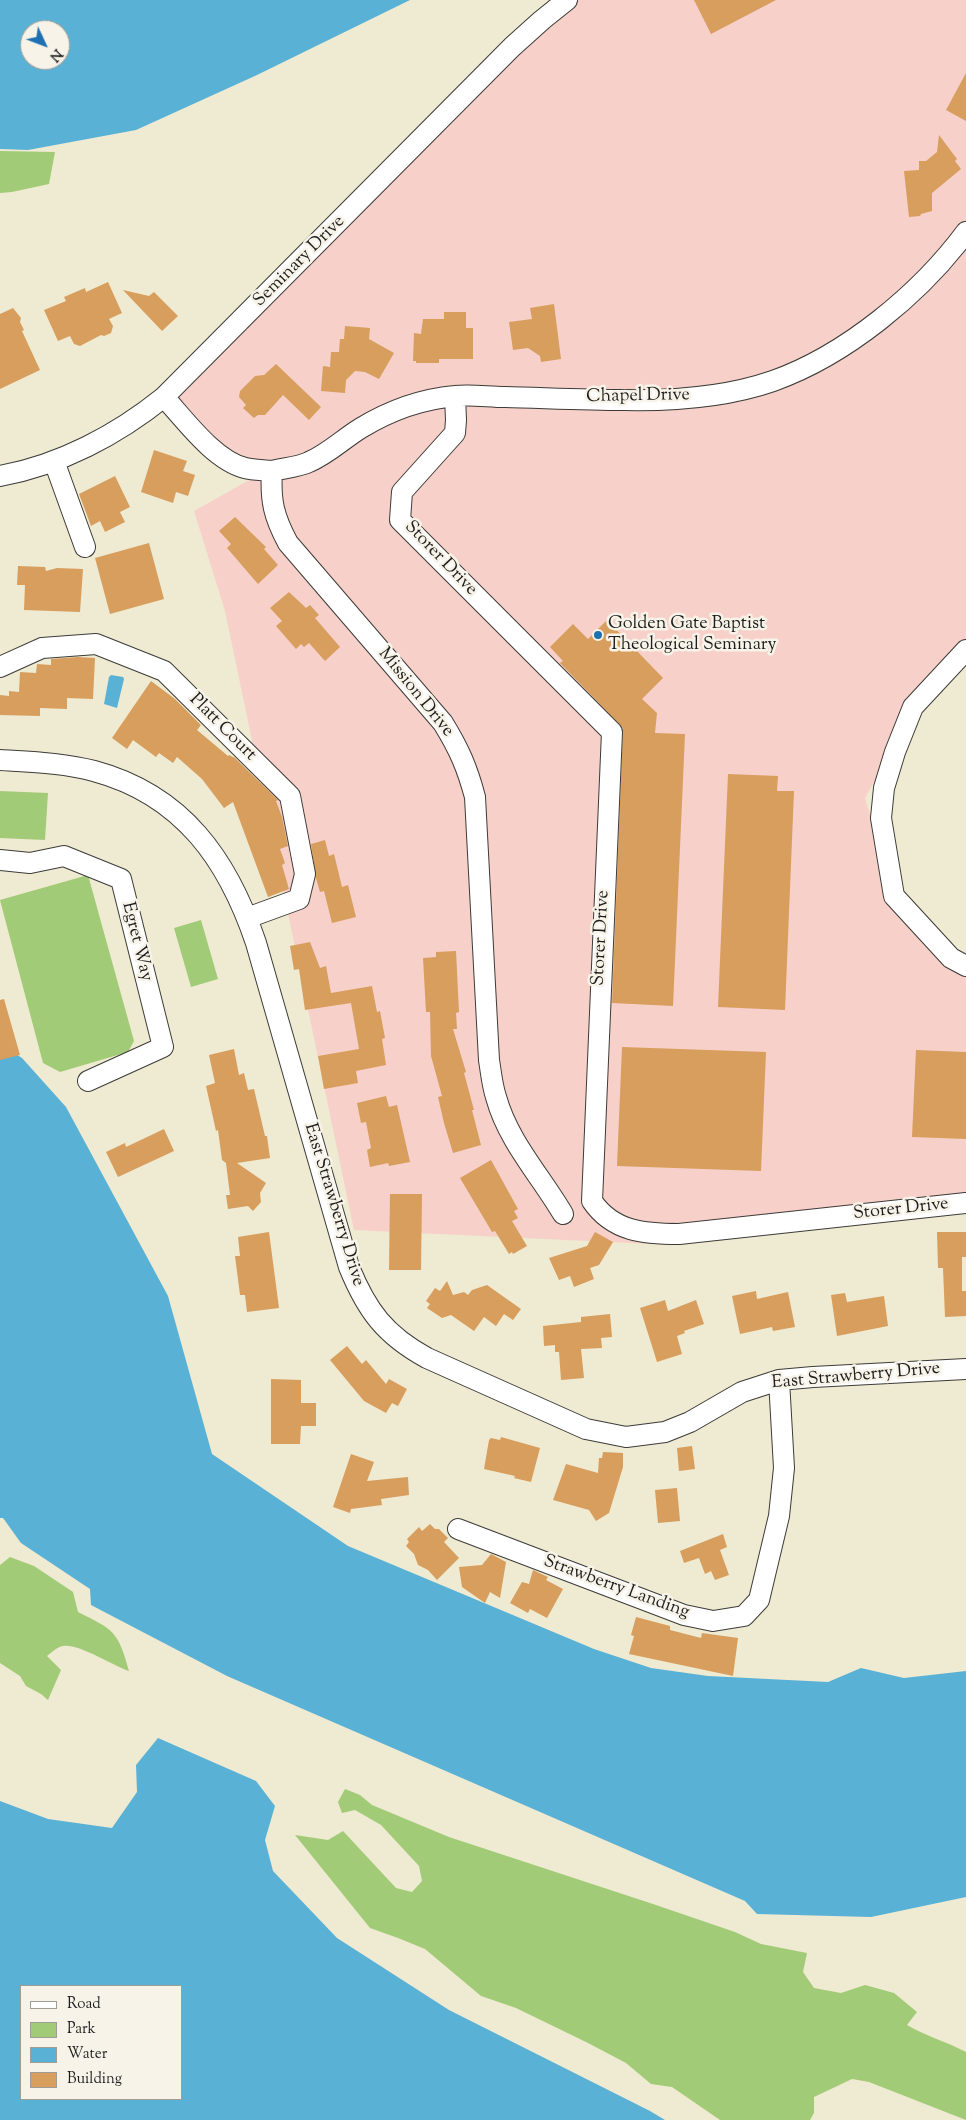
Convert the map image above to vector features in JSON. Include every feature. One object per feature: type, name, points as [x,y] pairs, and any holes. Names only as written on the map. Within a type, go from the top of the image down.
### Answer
[{"type":"street","name":"Seminary Drive","points":[[0,476],[54,461],[90,446],[119,430],[164,397],[216,347],[512,47],[567,0]]},
{"type":"street","name":"Chapel Drive","points":[[272,470],[309,463],[361,428],[392,412],[424,402],[455,396],[627,400],[676,398],[727,393],[773,381],[807,366],[852,340],[886,314],[922,282],[954,248],[966,232]]},
{"type":"street","name":"Storer Drive","points":[[455,396],[455,433],[402,492],[400,520],[612,732],[592,1202],[599,1213],[609,1221],[639,1232],[659,1234],[679,1234],[966,1203]]},
{"type":"street","points":[[164,397],[212,449],[228,461],[245,468],[272,470]]},
{"type":"street","points":[[54,461],[85,546]]},
{"type":"street","name":"Mission Drive","points":[[272,470],[272,507],[277,523],[288,543],[443,723],[467,766],[475,797],[489,1060],[496,1097],[508,1128],[525,1159],[547,1186],[563,1214]]},
{"type":"street","name":"Platt Court","points":[[0,667],[42,648],[96,644],[164,671],[242,747],[290,796],[304,874],[299,899],[247,918]]},
{"type":"street","points":[[966,650],[913,707],[895,752],[884,788],[881,818],[894,896],[951,958],[966,966]]},
{"type":"street","name":"East Strawberry Drive","points":[[0,760],[40,763],[92,771],[136,787],[174,812],[197,833],[212,851],[232,884],[247,918],[349,1267],[368,1308],[391,1335],[427,1358],[586,1430],[626,1437],[665,1432],[690,1422],[742,1392],[779,1380],[966,1369]]},
{"type":"street","name":"Egret Way","points":[[0,860],[30,863],[64,856],[121,879],[162,1047],[88,1081]]},
{"type":"street","name":"Strawberry Landing","points":[[458,1529],[684,1615],[713,1621],[744,1616],[759,1600],[779,1516],[784,1468],[779,1380]]},
{"type":"shaded area","name":"Golden Gate Baptist Theological Seminary","points":[[567,0],[966,0],[966,658],[912,714],[865,798],[894,896],[966,971],[966,1208],[652,1244],[354,1230],[225,611],[194,511],[260,474],[171,417],[164,397]]},
{"type":"green space","points":[[0,151],[55,152],[49,184],[0,193]]},
{"type":"green space","points":[[0,791],[48,793],[45,840],[0,838]]},
{"type":"green space","points":[[88,875],[134,1041],[128,1052],[60,1072],[43,1063],[0,900]]},
{"type":"green space","points":[[201,920],[218,979],[191,987],[174,928]]},
{"type":"green space","points":[[10,1557],[34,1566],[73,1592],[78,1612],[100,1623],[113,1633],[118,1640],[129,1671],[87,1651],[63,1646],[47,1656],[61,1670],[48,1700],[26,1686],[20,1676],[0,1663],[0,1565]]},
{"type":"green space","points":[[345,1789],[360,1795],[372,1805],[449,1837],[735,1932],[761,1944],[807,1953],[803,1972],[814,1988],[841,1993],[865,1985],[894,1993],[917,2012],[907,2025],[966,2052],[966,2120],[869,2082],[852,2079],[814,2097],[814,2113],[810,2120],[720,2120],[672,2087],[651,2084],[626,2063],[588,2043],[516,2008],[481,1996],[425,1949],[370,1928],[295,1835],[328,1840],[343,1831],[396,1888],[412,1892],[422,1881],[419,1866],[381,1825],[355,1810],[342,1813],[338,1802]]},
{"type":"water","points":[[0,0],[410,0],[257,75],[136,130],[28,150],[0,149]]},
{"type":"water","points":[[111,675],[123,677],[124,679],[117,708],[104,704]]},
{"type":"water","points":[[0,1044],[22,1058],[66,1107],[168,1296],[212,1454],[348,1546],[594,1649],[651,1668],[708,1676],[828,1682],[861,1668],[904,1678],[966,1671],[966,1897],[871,1917],[757,1914],[745,1901],[227,1676],[91,1605],[90,1589],[21,1543],[3,1518],[0,1518]]},
{"type":"water","points":[[158,1738],[256,1781],[275,1806],[265,1840],[273,1871],[337,1938],[449,2010],[665,2120],[0,2120],[0,1801],[48,1819],[112,1828],[137,1792],[136,1765]]},
{"type":"building","points":[[694,0],[776,0],[711,34]]},
{"type":"building","points":[[966,73],[966,121],[946,110]]},
{"type":"building","points":[[939,135],[957,159],[955,161],[961,169],[932,193],[932,211],[920,216],[909,217],[904,171],[919,170],[919,161],[926,161],[937,152]]},
{"type":"building","points":[[108,282],[122,313],[109,319],[113,326],[111,333],[104,336],[101,335],[80,346],[74,344],[70,336],[58,341],[44,310],[66,301],[64,297],[85,288],[86,292]]},
{"type":"building","points":[[123,290],[149,296],[154,292],[178,316],[162,331]]},
{"type":"building","points":[[554,304],[561,359],[541,362],[540,356],[528,348],[513,350],[509,322],[532,319],[530,308]]},
{"type":"building","points":[[13,308],[21,318],[20,322],[24,330],[22,331],[40,370],[0,389],[0,314]]},
{"type":"building","points":[[444,312],[466,312],[466,328],[473,328],[473,359],[439,359],[439,363],[416,363],[416,361],[413,361],[414,333],[421,334],[423,319],[444,319]]},
{"type":"building","points":[[345,326],[370,328],[369,339],[394,353],[379,379],[365,372],[355,371],[346,380],[345,393],[321,391],[323,366],[330,367],[331,352],[339,352],[340,339],[344,339]]},
{"type":"building","points":[[276,364],[321,407],[309,420],[283,395],[265,415],[258,415],[254,418],[243,408],[246,405],[239,397],[240,391],[255,376],[264,375]]},
{"type":"building","points":[[154,450],[187,461],[183,471],[195,475],[188,496],[176,492],[173,503],[141,492]]},
{"type":"building","points":[[115,476],[130,507],[120,512],[125,522],[105,532],[100,521],[91,526],[79,494]]},
{"type":"building","points":[[235,517],[266,547],[264,549],[278,565],[258,584],[227,548],[231,544],[219,531]]},
{"type":"building","points":[[149,543],[164,599],[110,614],[95,558]]},
{"type":"building","points":[[18,566],[45,567],[46,571],[57,568],[83,569],[80,612],[24,610],[25,585],[17,585]]},
{"type":"building","points":[[289,592],[306,608],[310,605],[319,615],[315,618],[340,647],[325,661],[309,643],[304,647],[301,644],[296,649],[276,626],[282,621],[270,608]]},
{"type":"building","points":[[607,620],[663,678],[642,699],[657,713],[655,733],[685,734],[673,1006],[612,1003],[623,728],[560,663],[563,661],[550,647],[573,624],[588,639]]},
{"type":"building","points":[[95,658],[93,699],[67,698],[67,709],[40,708],[40,716],[0,715],[0,695],[9,696],[9,691],[19,692],[20,672],[36,673],[37,664],[51,665],[51,659]]},
{"type":"building","points":[[151,681],[175,699],[201,725],[197,730],[228,756],[235,758],[278,800],[276,801],[282,817],[288,846],[280,849],[285,863],[282,865],[289,889],[268,897],[233,802],[224,808],[202,779],[177,757],[173,763],[159,753],[156,757],[133,740],[127,749],[112,738]]},
{"type":"building","points":[[728,774],[778,776],[777,791],[794,791],[785,1010],[718,1007]]},
{"type":"building","points":[[325,840],[329,856],[334,854],[342,887],[348,885],[356,917],[332,923],[324,891],[320,892],[316,878],[311,844]]},
{"type":"building","points":[[310,942],[320,968],[326,966],[331,993],[372,986],[377,1012],[380,1011],[385,1038],[382,1039],[386,1065],[356,1071],[358,1083],[324,1089],[318,1056],[359,1049],[351,1003],[305,1010],[299,969],[294,970],[290,946]]},
{"type":"building","points":[[456,951],[459,1012],[456,1013],[457,1029],[453,1029],[466,1072],[464,1073],[481,1145],[453,1153],[438,1097],[442,1096],[431,1056],[430,1012],[426,1012],[423,958],[436,957],[436,952]]},
{"type":"building","points":[[4,999],[20,1055],[0,1060],[0,1000]]},
{"type":"building","points":[[622,1047],[766,1052],[761,1171],[617,1166]]},
{"type":"building","points":[[234,1049],[239,1075],[244,1073],[248,1090],[254,1089],[265,1136],[267,1136],[270,1158],[237,1163],[266,1183],[260,1193],[261,1202],[253,1211],[248,1206],[228,1209],[226,1195],[230,1195],[226,1163],[222,1160],[218,1130],[216,1131],[206,1086],[215,1083],[209,1055]]},
{"type":"building","points":[[916,1050],[966,1052],[966,1139],[912,1137]]},
{"type":"building","points":[[386,1096],[389,1107],[397,1105],[410,1162],[389,1166],[388,1163],[370,1167],[367,1150],[371,1148],[366,1122],[361,1123],[357,1103]]},
{"type":"building","points":[[164,1129],[174,1151],[118,1177],[106,1152],[125,1143],[126,1147]]},
{"type":"building","points":[[491,1160],[518,1209],[514,1211],[518,1218],[512,1221],[527,1246],[513,1254],[512,1252],[509,1254],[495,1231],[492,1232],[460,1178]]},
{"type":"building","points":[[390,1194],[422,1194],[421,1270],[389,1270]]},
{"type":"building","points":[[269,1232],[279,1308],[247,1312],[245,1295],[240,1295],[235,1256],[240,1256],[238,1237]]},
{"type":"building","points":[[595,1232],[613,1242],[599,1265],[590,1268],[594,1279],[574,1287],[570,1276],[559,1280],[549,1258],[587,1246]]},
{"type":"building","points":[[937,1232],[966,1232],[966,1257],[962,1257],[962,1291],[966,1291],[966,1316],[945,1317],[943,1268],[938,1268]]},
{"type":"building","points":[[447,1281],[453,1295],[464,1292],[468,1295],[472,1290],[487,1285],[521,1309],[513,1320],[504,1314],[496,1326],[484,1317],[474,1331],[451,1315],[442,1318],[427,1308],[430,1304],[426,1301],[435,1288],[440,1291]]},
{"type":"building","points":[[756,1291],[757,1299],[788,1292],[795,1327],[773,1331],[772,1327],[740,1334],[732,1296]]},
{"type":"building","points":[[845,1293],[847,1302],[884,1296],[888,1326],[837,1336],[831,1295]]},
{"type":"building","points":[[665,1300],[668,1311],[696,1300],[704,1324],[684,1331],[685,1333],[677,1336],[682,1354],[657,1362],[640,1308]]},
{"type":"building","points":[[610,1314],[612,1337],[601,1338],[602,1348],[581,1349],[584,1378],[561,1380],[559,1352],[555,1352],[555,1345],[544,1346],[543,1326],[581,1322],[581,1317]]},
{"type":"building","points":[[347,1346],[362,1364],[366,1360],[386,1384],[389,1379],[407,1389],[398,1406],[392,1403],[386,1413],[364,1401],[330,1360]]},
{"type":"building","points":[[271,1379],[301,1380],[301,1403],[316,1403],[316,1426],[301,1426],[300,1444],[271,1444]]},
{"type":"building","points":[[501,1437],[540,1448],[531,1482],[514,1478],[515,1476],[484,1469],[489,1440],[491,1438],[500,1440]]},
{"type":"building","points":[[692,1446],[695,1469],[679,1471],[677,1448]]},
{"type":"building","points":[[603,1452],[623,1453],[623,1467],[609,1513],[596,1521],[589,1510],[553,1500],[566,1464],[598,1473],[599,1458],[602,1458]]},
{"type":"building","points":[[351,1454],[374,1462],[367,1481],[408,1477],[409,1495],[381,1499],[382,1505],[351,1509],[350,1513],[333,1507]]},
{"type":"building","points":[[677,1488],[680,1521],[658,1523],[655,1490]]},
{"type":"building","points":[[430,1524],[435,1529],[439,1529],[448,1538],[444,1542],[459,1558],[437,1580],[428,1570],[418,1565],[414,1554],[406,1546],[409,1542],[407,1539],[419,1527],[422,1531]]},
{"type":"building","points":[[723,1534],[727,1547],[720,1550],[729,1575],[715,1580],[711,1571],[705,1574],[699,1558],[684,1563],[680,1551]]},
{"type":"building","points":[[491,1554],[506,1562],[500,1598],[490,1592],[485,1603],[462,1587],[459,1567],[482,1565]]},
{"type":"building","points":[[533,1570],[548,1577],[546,1580],[563,1589],[547,1618],[530,1609],[528,1613],[510,1603],[522,1582],[529,1584]]},
{"type":"building","points":[[636,1617],[670,1626],[670,1630],[701,1638],[702,1633],[738,1638],[733,1676],[629,1654],[634,1636],[631,1635]]},
{"type":"place","name":"Golden Gate Baptist Theological Seminary","points":[[598,635]]}]
